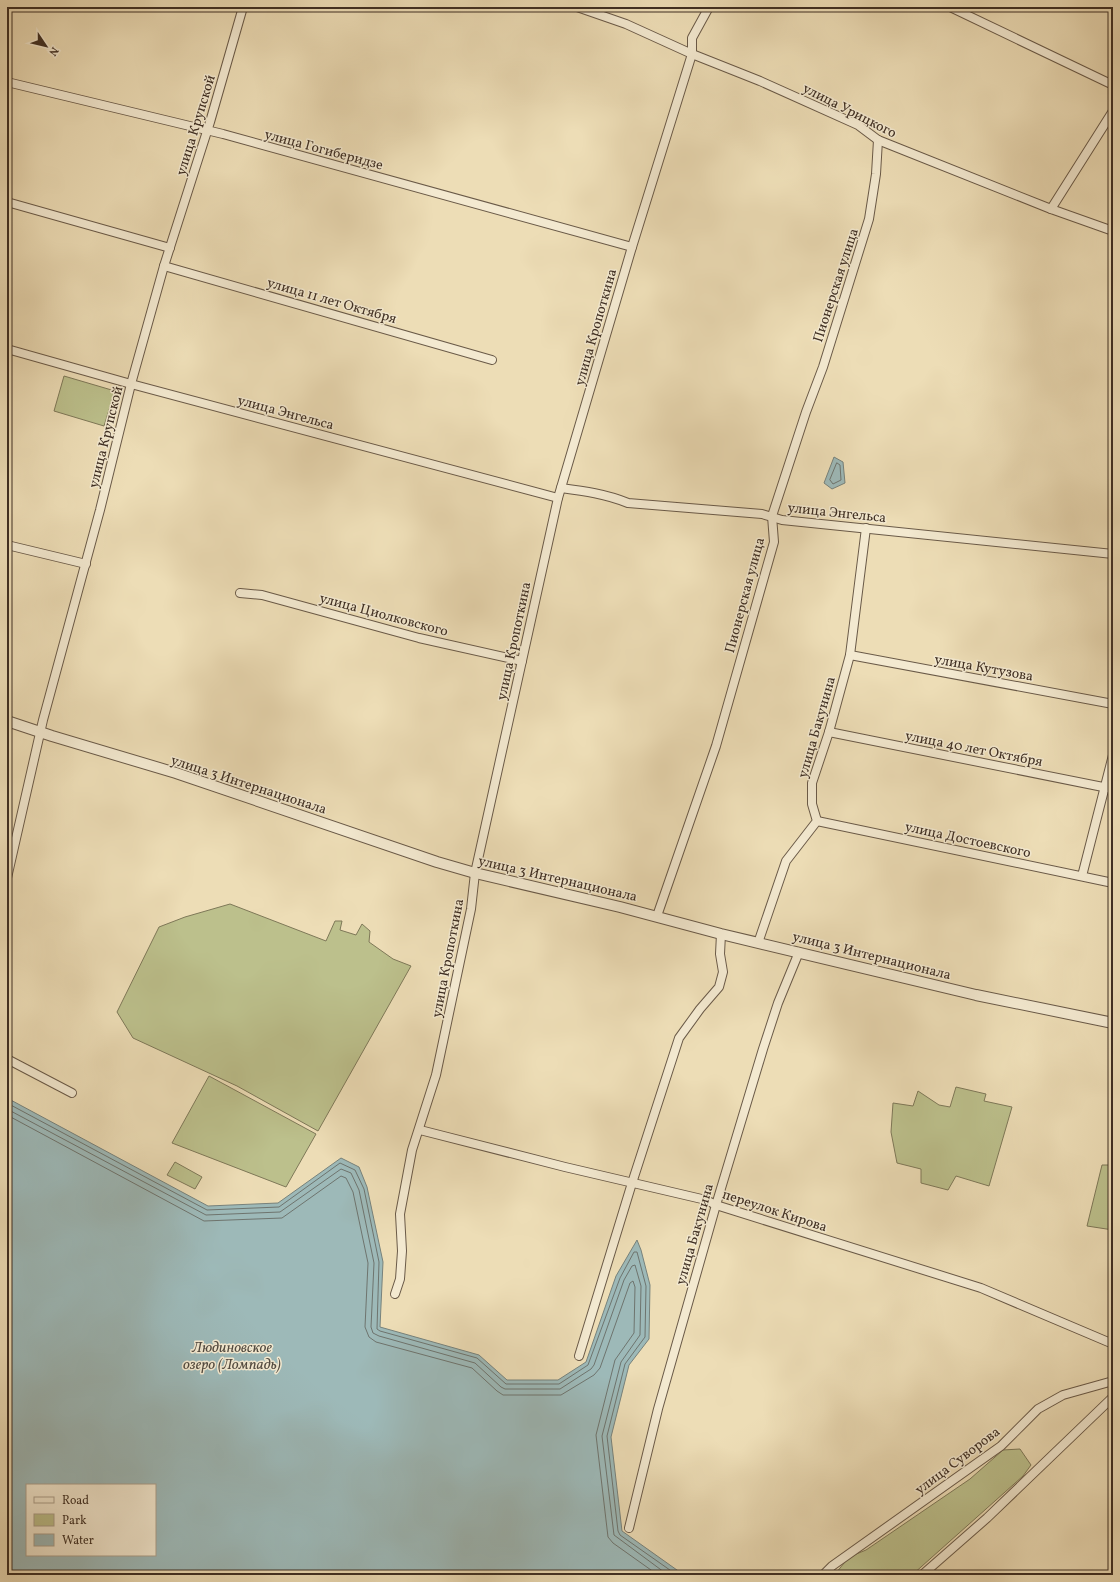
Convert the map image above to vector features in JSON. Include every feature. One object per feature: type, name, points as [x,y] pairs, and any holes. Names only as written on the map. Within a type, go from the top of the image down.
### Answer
[{"type":"street","name":"улица Крупской","points":[[7,878],[40,732],[86,564],[132,384],[164,266],[207,130],[243,7]]},
{"type":"street","name":"улица Урицкого","points":[[577,7],[626,24],[692,54],[760,81],[858,125],[878,140],[1051,209],[1113,231]]},
{"type":"street","name":"улица Кропоткина","points":[[395,1294],[400,1279],[402,1251],[400,1214],[412,1150],[420,1130],[436,1075],[471,909],[475,873],[558,498],[632,247],[692,54],[692,38],[709,7]]},
{"type":"street","points":[[950,7],[1113,85]]},
{"type":"street","name":"улица Гогиберидзе","points":[[7,82],[207,130],[632,247]]},
{"type":"street","points":[[1051,209],[1113,111]]},
{"type":"street","name":"Пионерская улица","points":[[657,916],[716,746],[774,542],[772,516],[806,412],[823,368],[869,219],[876,174],[878,140]]},
{"type":"street","points":[[7,202],[170,248]]},
{"type":"street","name":"улица 11 лет Октября","points":[[164,266],[492,360]]},
{"type":"street","name":"улица Энгельса","points":[[7,348],[132,384],[558,498]]},
{"type":"street","name":"улица Энгельса","points":[[561,488],[588,491],[628,503],[762,514],[782,520],[1113,554]]},
{"type":"street","name":"улица Бакунина","points":[[817,821],[812,804],[812,783],[829,732],[850,655],[866,528]]},
{"type":"street","points":[[7,545],[86,564]]},
{"type":"street","name":"улица Циолковского","points":[[240,593],[262,594],[419,638],[522,661]]},
{"type":"street","name":"улица Кутузова","points":[[850,655],[1113,704]]},
{"type":"street","name":"улица 3 Интернационала","points":[[7,721],[149,765],[437,862],[475,873],[657,916],[721,934],[976,995],[1113,1023]]},
{"type":"street","name":"улица 40 лет Октября","points":[[829,732],[1109,789]]},
{"type":"street","points":[[1082,876],[1109,789],[1113,755]]},
{"type":"street","points":[[758,942],[786,861],[817,821]]},
{"type":"street","name":"улица Достоевского","points":[[817,821],[1113,883]]},
{"type":"street","points":[[579,1356],[632,1183],[679,1038],[700,1009],[719,987],[723,972],[720,954],[721,934]]},
{"type":"street","name":"улица Бакунина","points":[[629,1528],[658,1409],[716,1205],[778,1003],[799,952]]},
{"type":"street","points":[[7,1058],[72,1093]]},
{"type":"street","name":"переулок Кирова","points":[[420,1130],[565,1167],[706,1200],[716,1205],[980,1288],[1113,1344]]},
{"type":"street","name":"улица Суворова","points":[[822,1575],[832,1566],[1001,1446],[1038,1409],[1063,1395],[1113,1381]]},
{"type":"street","points":[[922,1575],[1003,1503],[1113,1397]]},
{"type":"green space","points":[[64,376],[115,391],[104,426],[54,411]]},
{"type":"green space","points":[[230,904],[326,941],[335,921],[342,921],[340,930],[356,935],[362,924],[370,931],[369,942],[393,959],[411,966],[318,1131],[237,1086],[133,1038],[117,1012],[159,927],[185,917]]},
{"type":"green space","points":[[209,1076],[316,1134],[286,1187],[172,1143]]},
{"type":"green space","points":[[956,1087],[986,1094],[984,1101],[1012,1107],[989,1186],[956,1176],[948,1190],[921,1183],[921,1169],[897,1163],[891,1132],[893,1103],[913,1106],[918,1091],[939,1105],[950,1107]]},
{"type":"green space","points":[[175,1162],[202,1177],[195,1189],[167,1175]]},
{"type":"green space","points":[[1102,1165],[1113,1165],[1113,1230],[1087,1226]]},
{"type":"green space","points":[[1020,1449],[1031,1465],[1023,1476],[912,1575],[837,1575],[836,1573],[849,1557],[866,1550],[970,1479],[1003,1450]]},
{"type":"water","points":[[834,457],[843,462],[845,483],[832,489],[824,483]]},
{"type":"water","name":"Людиновское озеро (Ломпадь)","points":[[7,1098],[208,1206],[278,1203],[341,1158],[359,1167],[367,1187],[383,1262],[380,1327],[479,1355],[507,1380],[558,1380],[586,1362],[616,1276],[637,1240],[650,1285],[649,1339],[629,1365],[611,1437],[622,1531],[684,1575],[7,1575]]}]
